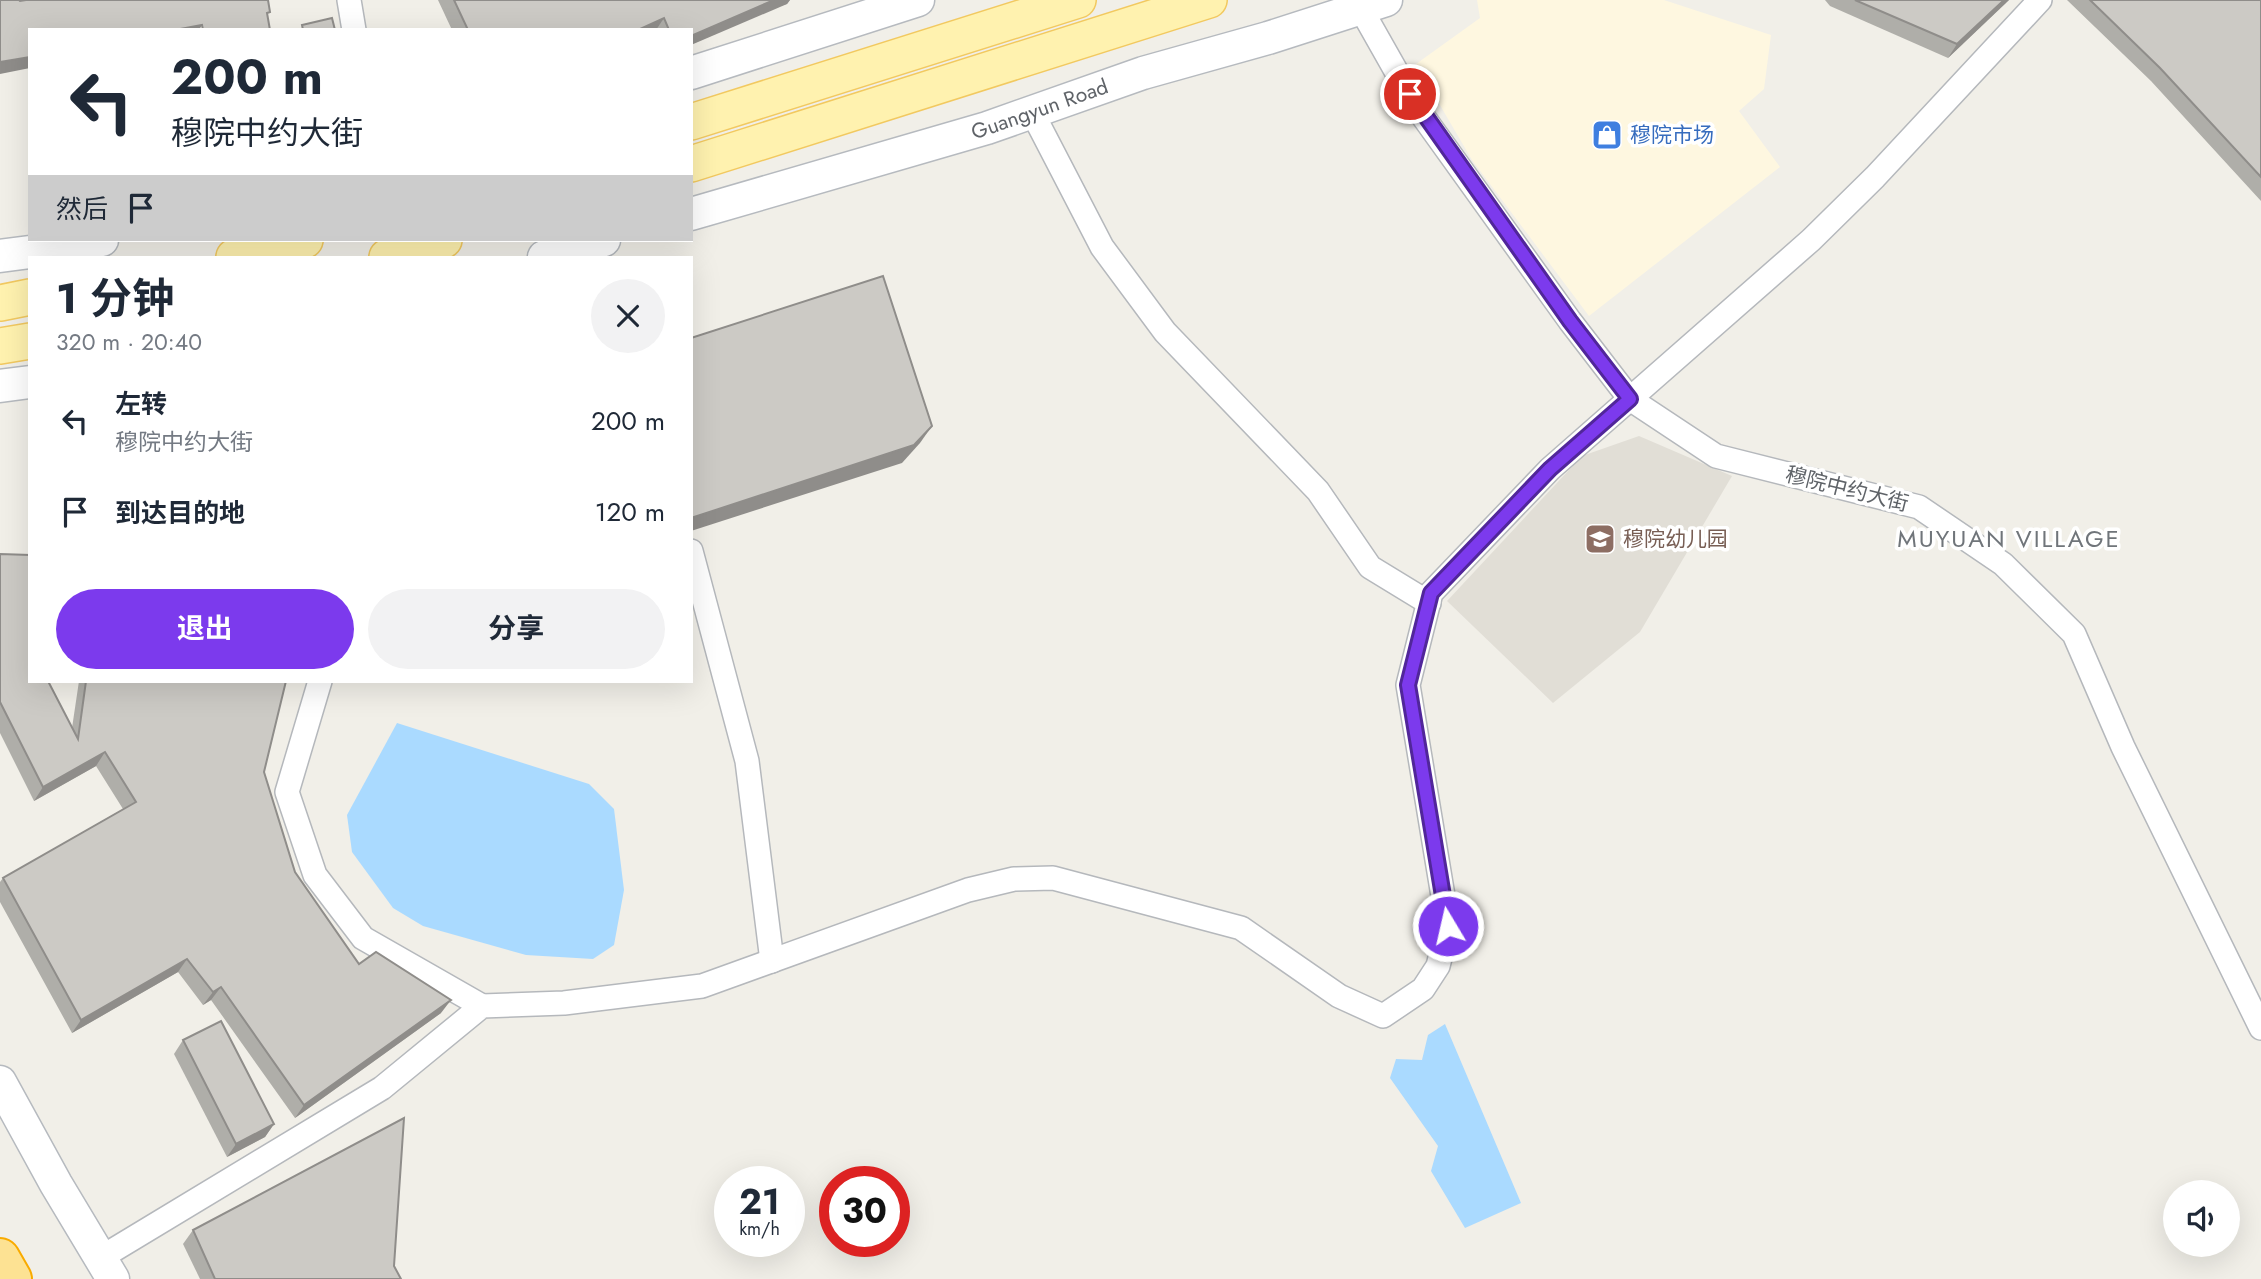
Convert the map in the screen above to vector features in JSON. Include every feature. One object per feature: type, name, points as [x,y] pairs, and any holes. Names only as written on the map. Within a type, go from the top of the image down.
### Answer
[{"type":"highway","points":[[0,1258],[12,1279]]},
{"type":"main road","points":[[693,72],[918,0]]},
{"type":"main road","points":[[693,121],[1078,0]]},
{"type":"main road","points":[[693,163],[1209,0]]},
{"type":"main road","name":"Guangyun Road","points":[[693,213],[987,128],[1143,73],[1374,5]]},
{"type":"main road","points":[[0,256],[93,242]]},
{"type":"main road","points":[[238,256],[297,242]]},
{"type":"main road","points":[[390,256],[437,242]]},
{"type":"main road","points":[[549,256],[590,248]]},
{"type":"main road","points":[[0,303],[28,297]]},
{"type":"main road","points":[[0,346],[28,341]]},
{"type":"main road","points":[[0,386],[28,382]]},
{"type":"main road","points":[[0,1082],[56,1184],[107,1268]]},
{"type":"street","points":[[349,0],[354,28]]},
{"type":"street","points":[[319,683],[287,792],[315,876],[363,938],[482,1006],[564,1003],[702,986],[968,890],[1013,879],[1053,878],[1241,929],[1339,996],[1383,1016],[1423,989],[1438,966],[1448,926],[1408,685],[1431,593],[1550,469],[1811,240],[1875,177],[2040,0]]},
{"type":"street","name":"穆院中约大街","points":[[1374,5],[1417,108],[1570,321],[1630,399],[1716,456],[1919,507],[2003,564],[2074,634],[2123,747],[2261,1028]]},
{"type":"street","points":[[1032,112],[1102,247],[1165,332],[1318,491],[1370,567],[1429,603]]},
{"type":"street","points":[[693,558],[747,761],[772,961]]},
{"type":"street","points":[[107,1268],[382,1088],[482,1006]]},
{"type":"shaded area","name":"穆院市场","points":[[1477,0],[1664,0],[1771,35],[1764,89],[1739,111],[1780,167],[1589,316],[1472,160],[1416,64],[1480,18]]},
{"type":"shaded area","name":"穆院幼儿园","points":[[1639,436],[1732,476],[1640,632],[1553,703],[1447,601],[1582,456]]},
{"type":"water","points":[[397,723],[589,784],[614,809],[624,890],[614,945],[593,959],[526,955],[423,926],[393,908],[352,852],[347,815]]},
{"type":"water","points":[[1445,1024],[1521,1203],[1465,1228],[1431,1171],[1438,1146],[1390,1078],[1396,1059],[1422,1060],[1428,1035]]},
{"type":"building","points":[[0,0],[268,0],[270,28],[203,28],[202,25],[186,28],[28,28],[28,57],[0,62]]},
{"type":"building","points":[[454,0],[774,0],[693,35],[693,28],[668,28],[664,18],[642,28],[467,28]]},
{"type":"building","points":[[1855,0],[2004,0],[1957,44]]},
{"type":"building","points":[[2090,0],[2261,0],[2261,177],[2160,68]]},
{"type":"building","points":[[332,18],[334,28],[303,28],[302,25]]},
{"type":"building","points":[[883,276],[932,426],[914,445],[693,517],[693,337]]},
{"type":"building","points":[[0,554],[28,555],[28,683],[49,683],[78,739],[86,683],[286,683],[264,772],[295,872],[359,964],[376,952],[451,1000],[304,1105],[221,987],[213,992],[187,959],[81,1020],[3,878],[136,802],[105,752],[43,787],[0,702]]},
{"type":"building","points":[[221,1021],[274,1124],[236,1144],[183,1040]]},
{"type":"building","points":[[404,1118],[394,1266],[401,1279],[215,1279],[193,1230]]},
{"type":"place","name":"穆院市场","points":[[1607,135]]},
{"type":"place","name":"穆院幼儿园","points":[[1600,539]]},
{"type":"district","name":"MUYUAN VILLAGE","points":[[2009,539]]},
{"type":"route","points":[[1410,94],[1417,108],[1570,321],[1630,399],[1550,469],[1431,593],[1408,685],[1448,926]]}]
